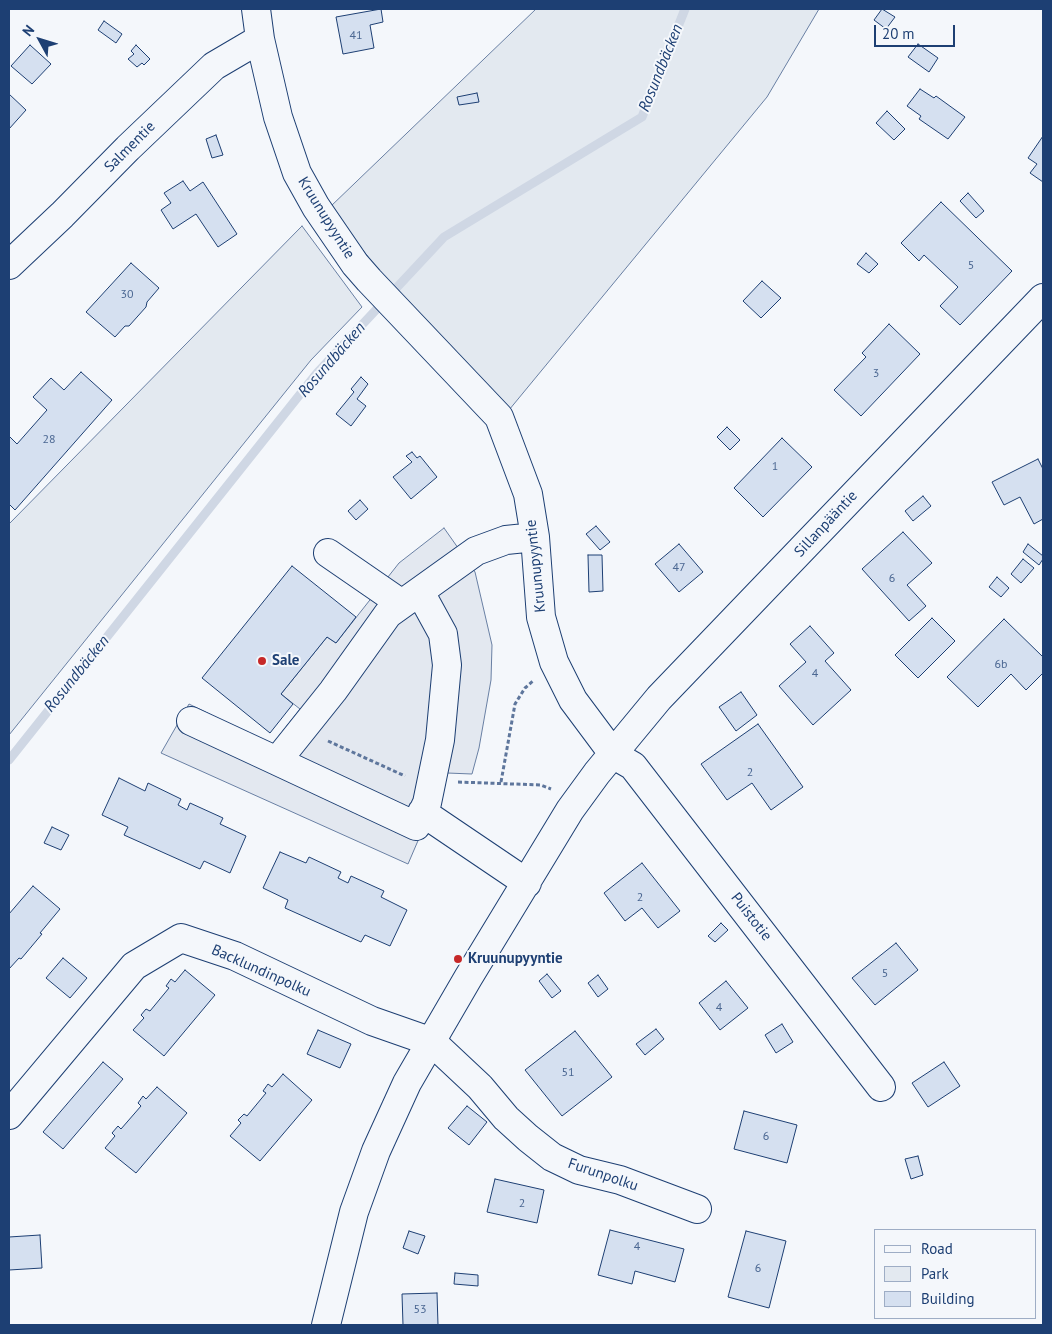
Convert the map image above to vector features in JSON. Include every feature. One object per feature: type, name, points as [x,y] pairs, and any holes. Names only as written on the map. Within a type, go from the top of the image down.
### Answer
[{"type":"street","name":"Kruunupyyntie","points":[[256,9],[260,39],[278,117],[297,173],[316,207],[355,264],[499,417],[528,494],[535,537],[541,617],[554,662],[573,700],[614,755]]},
{"type":"street","name":"Salmentie","points":[[9,265],[214,66],[260,39]]},
{"type":"street","name":"Sillanpääntie","points":[[614,755],[658,698],[1043,298]]},
{"type":"street","points":[[277,761],[333,691],[388,614],[476,551],[506,540],[535,537]]},
{"type":"street","points":[[191,721],[416,826],[427,803],[440,740],[447,665],[443,634],[411,598],[328,553]]},
{"type":"street","points":[[326,1325],[354,1212],[376,1151],[407,1082],[570,810],[597,773],[614,755]]},
{"type":"street","name":"Puistotie","points":[[614,755],[632,766],[881,1087]]},
{"type":"street","points":[[422,812],[527,883]]},
{"type":"street","name":"Backlundinpolku","points":[[9,1115],[134,966],[181,938],[236,956],[372,1021],[432,1042]]},
{"type":"street","name":"Furunpolku","points":[[432,1042],[480,1087],[506,1118],[552,1157],[579,1170],[620,1180],[697,1209]]},
{"type":"path","points":[[501,782],[516,704],[525,688],[554,662]]},
{"type":"green space","points":[[536,9],[819,9],[767,97],[509,410],[378,270],[330,207]]},
{"type":"green space","points":[[302,226],[362,307],[311,360],[9,735],[9,524]]},
{"type":"shaded area","points":[[444,528],[475,572],[492,645],[491,680],[479,748],[472,774],[447,773],[408,864],[161,753],[189,704],[272,745],[300,709],[281,694],[327,637],[336,643],[399,563]]},
{"type":"building","points":[[381,9],[383,22],[370,25],[374,48],[343,54],[336,17]]},
{"type":"building","points":[[882,9],[895,17],[886,29],[874,20]]},
{"type":"building","points":[[104,21],[122,34],[116,43],[98,30]]},
{"type":"building","points":[[918,44],[938,58],[929,72],[908,57]]},
{"type":"building","points":[[30,45],[51,64],[32,84],[11,66]]},
{"type":"building","points":[[136,45],[150,59],[144,65],[142,63],[137,67],[128,59],[134,54],[131,51]]},
{"type":"building","points":[[920,89],[934,98],[936,96],[965,117],[948,139],[919,119],[921,116],[907,106]]},
{"type":"building","points":[[477,93],[479,102],[459,105],[457,97]]},
{"type":"building","points":[[9,94],[26,110],[9,129]]},
{"type":"building","points":[[887,111],[905,129],[894,140],[876,123]]},
{"type":"building","points":[[216,135],[223,155],[212,158],[206,139]]},
{"type":"building","points":[[1043,136],[1043,182],[1030,173],[1037,164],[1028,158]]},
{"type":"building","points":[[183,181],[190,191],[203,182],[237,234],[218,247],[196,214],[173,229],[161,210],[171,203],[164,193]]},
{"type":"building","points":[[968,193],[984,211],[976,218],[960,201]]},
{"type":"building","points":[[941,202],[1012,271],[960,325],[940,306],[958,287],[924,255],[919,261],[901,243]]},
{"type":"building","points":[[866,253],[878,264],[869,273],[857,264]]},
{"type":"building","points":[[131,263],[159,288],[147,302],[146,307],[129,326],[125,326],[115,337],[86,312]]},
{"type":"building","points":[[762,281],[781,298],[761,318],[743,301]]},
{"type":"building","points":[[889,324],[920,354],[861,416],[834,390],[866,357],[862,353]]},
{"type":"building","points":[[81,372],[112,400],[15,510],[9,504],[9,436],[17,444],[47,410],[33,397],[51,378],[64,390]]},
{"type":"building","points":[[361,377],[368,384],[357,399],[366,406],[351,426],[336,414],[354,392],[351,389]]},
{"type":"building","points":[[727,427],[740,440],[730,450],[717,437]]},
{"type":"building","points":[[782,438],[812,467],[763,517],[734,488]]},
{"type":"building","points":[[412,452],[417,458],[420,456],[437,477],[411,499],[393,477],[412,462],[406,456]]},
{"type":"building","points":[[1038,459],[1043,469],[1043,519],[1034,524],[1020,497],[1004,505],[992,482]]},
{"type":"building","points":[[923,496],[931,506],[913,521],[905,511]]},
{"type":"building","points":[[360,500],[368,509],[356,520],[348,511]]},
{"type":"building","points":[[596,526],[610,542],[600,550],[586,534]]},
{"type":"building","points":[[903,532],[932,563],[907,585],[926,606],[909,621],[862,569]]},
{"type":"building","points":[[679,544],[703,572],[679,592],[655,564]]},
{"type":"building","points":[[1028,544],[1043,556],[1039,565],[1023,552]]},
{"type":"building","points":[[588,555],[602,555],[603,591],[589,592]]},
{"type":"building","points":[[1023,559],[1034,568],[1021,583],[1011,574]]},
{"type":"building","name":"Sale","points":[[292,566],[356,617],[336,643],[327,637],[281,694],[293,704],[270,733],[202,678]]},
{"type":"building","points":[[997,577],[1009,588],[1001,597],[989,587]]},
{"type":"building","points":[[932,618],[955,641],[918,678],[895,655]]},
{"type":"building","points":[[1004,619],[1043,657],[1043,673],[1026,690],[1011,674],[978,707],[947,677]]},
{"type":"building","points":[[810,626],[834,653],[825,661],[851,690],[813,725],[779,686],[806,662],[790,644]]},
{"type":"building","points":[[741,692],[757,715],[736,731],[719,707]]},
{"type":"building","points":[[758,724],[803,787],[771,810],[752,783],[727,800],[701,764]]},
{"type":"building","points":[[119,778],[145,791],[148,783],[181,799],[178,805],[187,810],[190,803],[223,818],[220,824],[246,836],[230,873],[204,861],[200,869],[124,835],[128,827],[102,815]]},
{"type":"building","points":[[52,827],[69,835],[61,850],[44,843]]},
{"type":"building","points":[[280,852],[306,863],[309,857],[341,872],[338,878],[348,883],[351,876],[384,891],[381,897],[407,910],[390,946],[365,935],[361,942],[285,908],[288,900],[263,888]]},
{"type":"building","points":[[642,863],[680,911],[658,928],[642,908],[625,921],[604,893]]},
{"type":"building","points":[[33,886],[60,909],[21,959],[19,958],[9,969],[9,914]]},
{"type":"building","points":[[721,923],[728,930],[715,942],[708,936]]},
{"type":"building","points":[[896,943],[918,970],[875,1005],[852,978]]},
{"type":"building","points":[[63,958],[87,978],[70,998],[46,978]]},
{"type":"building","points":[[185,970],[215,995],[164,1056],[133,1030],[144,1018],[141,1015],[146,1009],[150,1011],[169,988],[166,986],[171,979],[175,982]]},
{"type":"building","points":[[547,974],[561,991],[552,998],[539,981]]},
{"type":"building","points":[[598,975],[608,989],[598,997],[588,983]]},
{"type":"building","points":[[726,981],[748,1008],[720,1030],[699,1003]]},
{"type":"building","points":[[782,1024],[793,1042],[776,1053],[765,1035]]},
{"type":"building","points":[[656,1029],[664,1039],[645,1055],[636,1044]]},
{"type":"building","points":[[318,1030],[351,1044],[340,1068],[307,1054]]},
{"type":"building","points":[[575,1031],[612,1077],[562,1116],[525,1070]]},
{"type":"building","points":[[103,1062],[123,1079],[63,1149],[43,1132]]},
{"type":"building","points":[[944,1062],[960,1086],[928,1107],[912,1083]]},
{"type":"building","points":[[283,1074],[312,1100],[260,1161],[230,1136],[241,1123],[238,1120],[244,1114],[247,1116],[266,1093],[263,1091],[268,1084],[272,1087]]},
{"type":"building","points":[[157,1087],[187,1113],[136,1173],[105,1148],[115,1136],[112,1133],[118,1126],[121,1129],[141,1106],[138,1103],[143,1096],[146,1099]]},
{"type":"building","points":[[467,1106],[487,1122],[469,1145],[448,1128]]},
{"type":"building","points":[[744,1111],[797,1125],[787,1163],[734,1149]]},
{"type":"building","points":[[918,1156],[923,1175],[911,1179],[905,1159]]},
{"type":"building","points":[[495,1179],[544,1190],[537,1223],[487,1212]]},
{"type":"building","points":[[610,1230],[684,1249],[675,1282],[635,1271],[632,1284],[598,1275]]},
{"type":"building","points":[[409,1231],[425,1236],[418,1254],[403,1248]]},
{"type":"building","points":[[746,1231],[786,1241],[769,1308],[728,1297]]},
{"type":"building","points":[[40,1235],[42,1268],[9,1270],[9,1237]]},
{"type":"building","points":[[455,1273],[478,1275],[478,1286],[454,1284]]},
{"type":"building","points":[[437,1293],[438,1325],[403,1325],[402,1294]]},
{"type":"waterway","name":"Rosundbäcken","points":[[9,760],[317,373],[444,237],[642,117],[685,9]]},
{"type":"place","name":"Sale","points":[[262,661]]},
{"type":"place","name":"Kruunupyyntie","points":[[458,959]]}]
